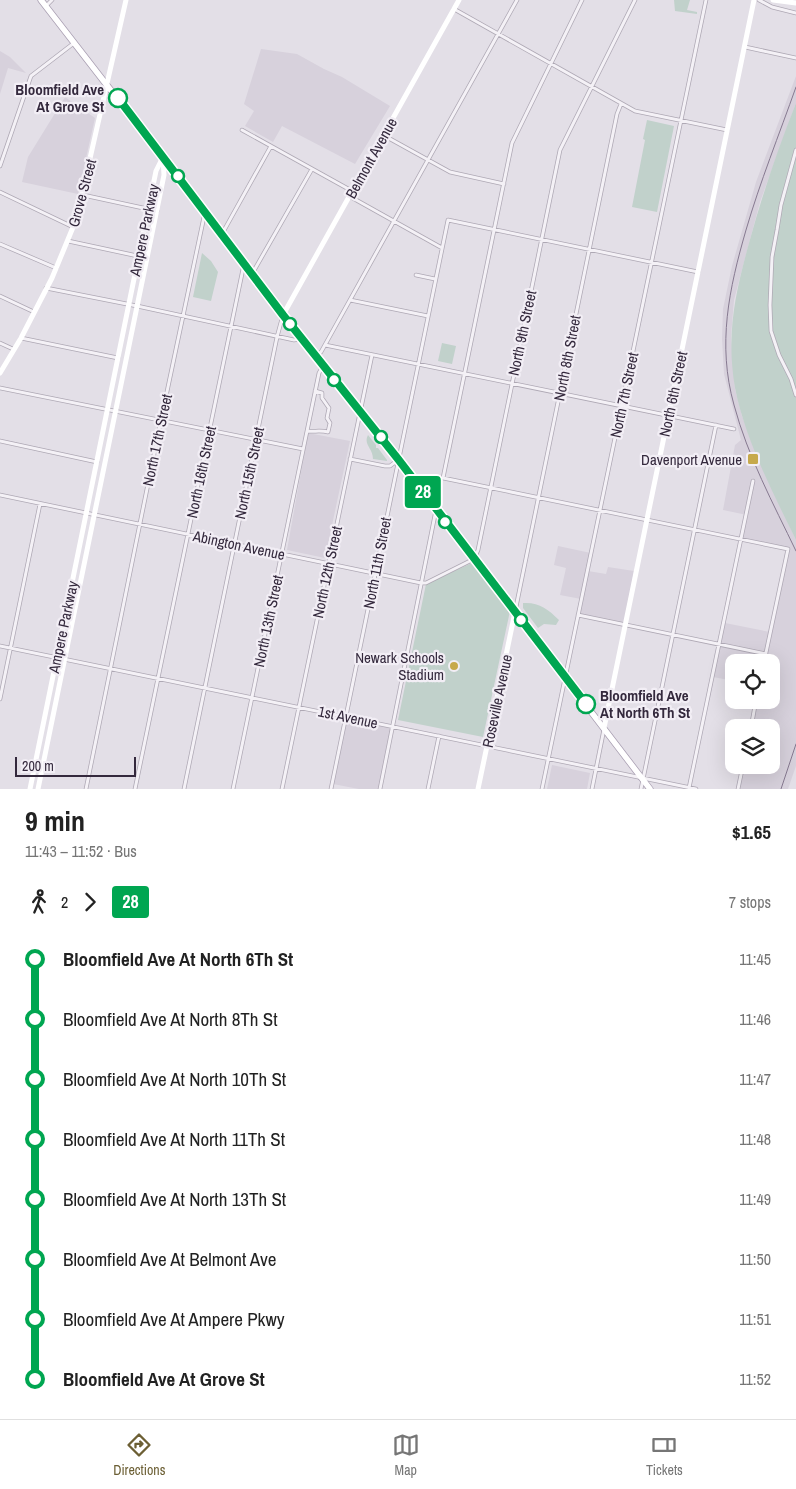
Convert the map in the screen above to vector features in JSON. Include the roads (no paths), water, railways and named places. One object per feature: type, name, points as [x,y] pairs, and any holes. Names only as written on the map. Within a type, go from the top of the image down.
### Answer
[{"type":"main road","points":[[42,0],[283,315],[398,459],[650,789]]},
{"type":"street","points":[[46,6],[52,0]]},
{"type":"street","name":"Grove Street","points":[[0,373],[56,268],[73,227],[108,85],[126,0]]},
{"type":"street","name":"Belmont Avenue","points":[[283,315],[459,0]]},
{"type":"street","points":[[316,357],[325,345],[518,0]]},
{"type":"street","points":[[578,615],[766,654],[788,549],[444,478],[512,145],[582,0]]},
{"type":"street","name":"North 9th Street","points":[[474,559],[477,553],[560,150],[635,0]]},
{"type":"street","name":"North 7th Street","points":[[542,789],[706,0]]},
{"type":"street","name":"North 6th Street","points":[[592,789],[754,0]]},
{"type":"street","points":[[759,0],[772,7],[796,13]]},
{"type":"street","points":[[774,0],[796,3]]},
{"type":"street","points":[[454,9],[635,111],[727,130]]},
{"type":"street","points":[[0,166],[30,76],[75,43]]},
{"type":"street","points":[[745,47],[796,58]]},
{"type":"street","name":"North 8th Street","points":[[515,612],[617,114],[622,104]]},
{"type":"street","points":[[242,130],[312,169],[394,221],[442,248]]},
{"type":"street","points":[[383,135],[454,174],[504,184]]},
{"type":"street","points":[[222,234],[271,146]]},
{"type":"street","points":[[796,150],[781,206],[772,257],[770,305],[771,331],[779,355],[792,379],[796,395]]},
{"type":"street","name":"Ampere Parkway","points":[[30,789],[157,169],[163,157]]},
{"type":"street","name":"Ampere Parkway","points":[[38,789],[157,211],[164,175],[163,157]]},
{"type":"street","points":[[252,274],[312,169]]},
{"type":"street","points":[[0,192],[73,227]]},
{"type":"street","points":[[82,195],[157,211]]},
{"type":"street","name":"North 17th Street","points":[[86,789],[205,212]]},
{"type":"street","name":"North 11th Street","points":[[331,789],[448,220],[494,230]]},
{"type":"street","points":[[494,230],[698,272]]},
{"type":"street","points":[[68,241],[147,258]]},
{"type":"street","points":[[0,244],[56,268]]},
{"type":"street","name":"North 16th Street","points":[[135,789],[244,263]]},
{"type":"street","points":[[416,275],[435,279]]},
{"type":"street","points":[[46,288],[129,304],[277,337],[294,340],[302,339]]},
{"type":"street","points":[[0,296],[34,312]]},
{"type":"street","points":[[350,300],[428,316]]},
{"type":"street","name":"North 15th Street","points":[[184,789],[283,315]]},
{"type":"street","points":[[20,338],[118,358]]},
{"type":"street","points":[[0,343],[13,349]]},
{"type":"street","points":[[325,345],[734,429]]},
{"type":"street","name":"North 12th Street","points":[[282,789],[372,355]]},
{"type":"street","name":"North 13th Street","points":[[233,789],[315,391],[319,373],[323,366]]},
{"type":"street","points":[[0,388],[303,449]]},
{"type":"street","points":[[307,431],[314,432],[318,430],[328,432],[330,423],[327,418],[329,408],[322,398],[322,393],[315,391]]},
{"type":"street","points":[[641,789],[716,425]]},
{"type":"street","points":[[0,441],[97,462]]},
{"type":"street","points":[[350,459],[390,466],[398,459]]},
{"type":"street","points":[[689,788],[753,481]]},
{"type":"street","name":"Abington Avenue","points":[[0,495],[421,583]]},
{"type":"street","points":[[0,699],[40,504]]},
{"type":"street","points":[[380,789],[436,510]]},
{"type":"street","points":[[421,583],[426,583],[474,559]]},
{"type":"street","name":"Roseville Avenue","points":[[478,789],[515,612]]},
{"type":"street","name":"1st Avenue","points":[[0,646],[696,789]]},
{"type":"street","points":[[428,789],[439,736]]},
{"type":"street","points":[[738,789],[741,774]]},
{"type":"tram line","points":[[796,87],[763,176],[746,230],[730,295],[726,338],[729,382],[746,443],[796,551]]},
{"type":"tram line","points":[[781,789],[796,744]]},
{"type":"place","name":"Bloomfield Ave At Grove St","points":[[118,98]]},
{"type":"place","name":"Davenport Avenue","points":[[753,459]]},
{"type":"place","name":"Newark Schools Stadium","points":[[454,666]]},
{"type":"place","name":"Bloomfield Ave At North 6Th St","points":[[586,704]]}]
